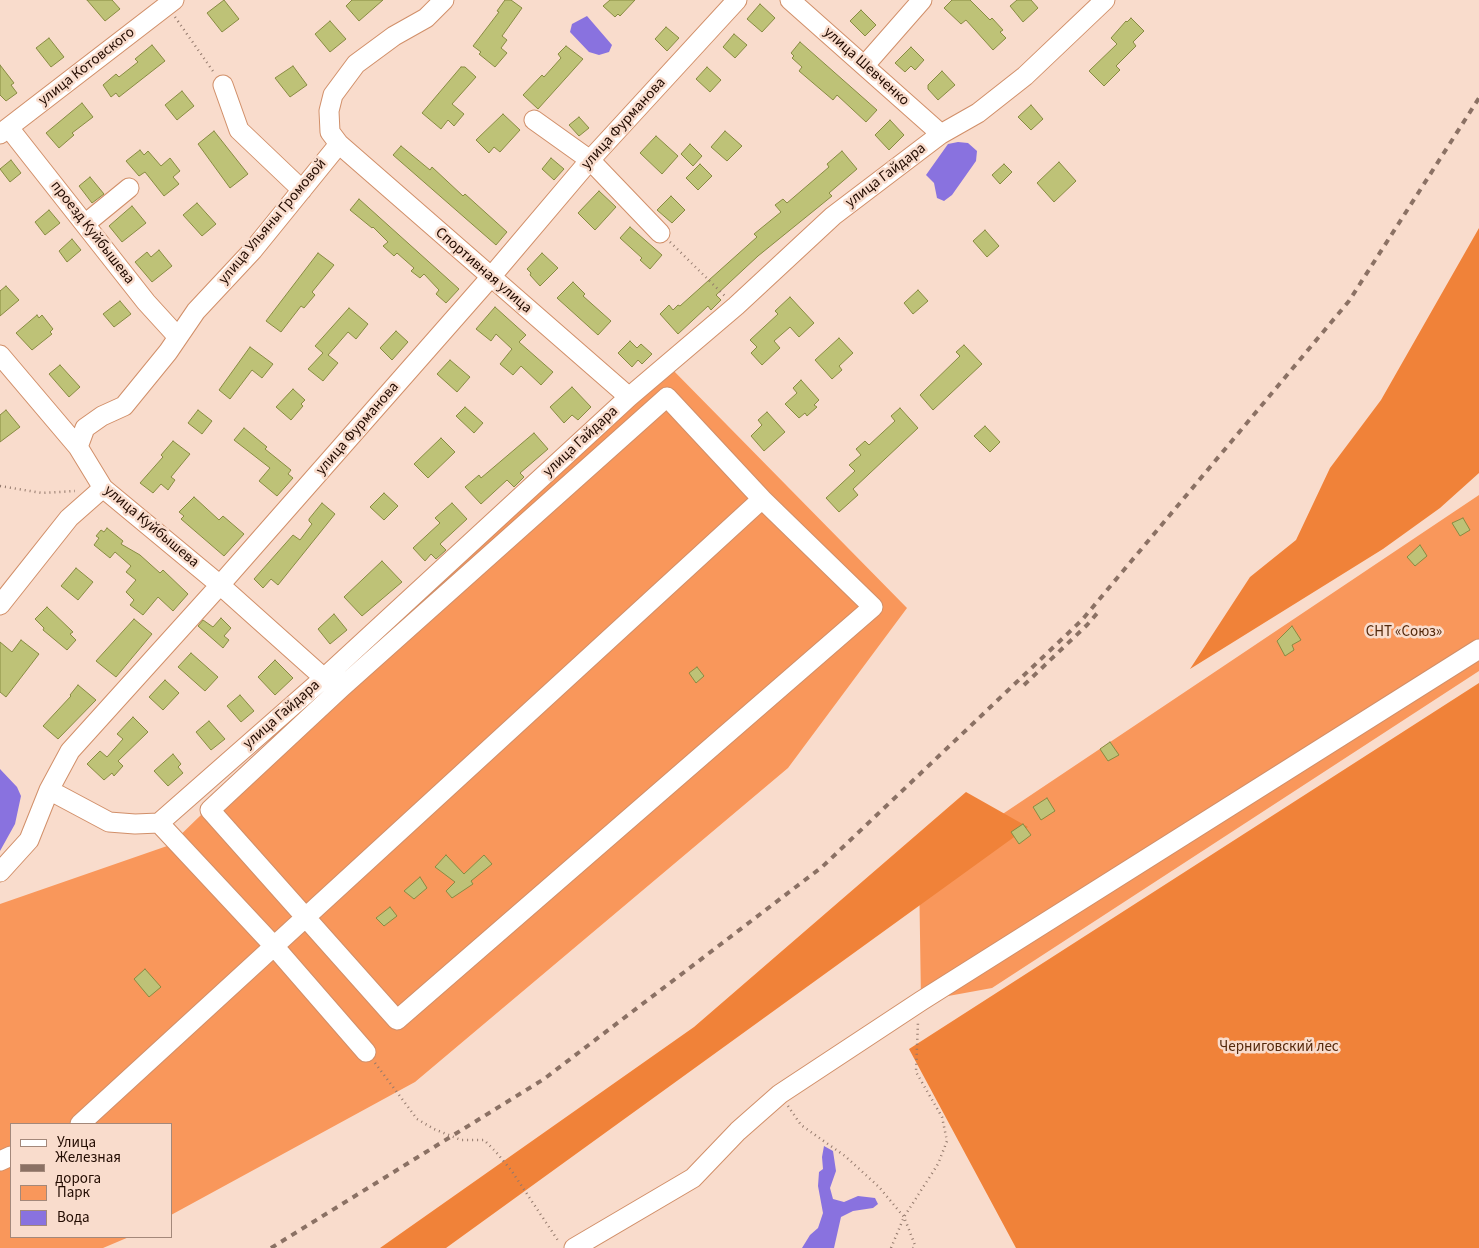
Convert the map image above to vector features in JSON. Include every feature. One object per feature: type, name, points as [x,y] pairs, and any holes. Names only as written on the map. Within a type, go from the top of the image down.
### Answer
[{"type":"street","points":[[339,144],[330,132],[329,111],[333,95],[342,82],[356,64],[394,36],[426,18],[444,0]]},
{"type":"street","name":"улица Фурманова","points":[[0,872],[29,840],[48,790],[70,751],[220,585],[490,278],[590,160],[737,0]]},
{"type":"street","name":"улица Шевченко","points":[[790,0],[941,134]]},
{"type":"street","points":[[865,66],[922,0]]},
{"type":"street","name":"улица Гайдара","points":[[159,823],[324,678],[629,397],[670,367],[833,216],[941,134],[978,113],[1025,76],[1105,0]]},
{"type":"street","name":"улица Котовского","points":[[4,131],[168,2]]},
{"type":"street","points":[[223,85],[239,130],[302,190]]},
{"type":"street","points":[[534,120],[590,160],[660,232]]},
{"type":"street","name":"проезд Куйбышева","points":[[4,131],[85,224],[146,302],[177,336]]},
{"type":"street","name":"улица Ульяны Громовой","points":[[78,447],[85,428],[102,416],[124,406],[168,352],[177,336],[196,311],[253,250],[339,144]]},
{"type":"street","name":"Спортивная улица","points":[[339,144],[490,278],[629,397]]},
{"type":"street","points":[[85,224],[129,188]]},
{"type":"street","name":"улица Куйбышева","points":[[0,355],[78,447],[103,488],[220,585],[324,678]]},
{"type":"street","points":[[667,397],[762,499],[873,607],[397,1020],[304,916],[210,810],[341,688],[667,397]]},
{"type":"street","points":[[0,604],[68,518],[103,488]]},
{"type":"street","points":[[81,1123],[304,916],[762,499]]},
{"type":"street","points":[[574,1248],[694,1178],[738,1130],[780,1094],[921,1001],[1479,649]]},
{"type":"street","points":[[48,790],[109,822],[159,823],[273,945],[366,1052]]},
{"type":"path","points":[[168,2],[223,85]]},
{"type":"path","points":[[660,232],[736,306]]},
{"type":"path","points":[[0,486],[42,493],[76,492]]},
{"type":"path","points":[[891,1248],[904,1216],[938,1164],[947,1141],[942,1117],[916,1072],[921,1001]]},
{"type":"path","points":[[366,1052],[417,1119],[461,1140],[484,1140],[511,1170],[563,1248]]},
{"type":"path","points":[[780,1094],[801,1125],[845,1156],[879,1187],[904,1216],[915,1244],[913,1248]]},
{"type":"green space","points":[[1479,228],[1479,473],[1440,508],[1383,549],[1190,669],[1250,577],[1296,540],[1330,468],[1381,400]]},
{"type":"green space","points":[[667,364],[907,608],[788,768],[415,1082],[172,1214],[172,1123],[10,1123],[10,1238],[127,1238],[103,1248],[0,1248],[0,904],[170,845]]},
{"type":"green space","name":"СНТ «Союз»","points":[[1479,495],[1479,671],[992,988],[921,1001],[919,870]]},
{"type":"green space","name":"Черниговский лес","points":[[1479,683],[1479,1248],[1016,1248],[909,1049]]},
{"type":"green space","points":[[966,792],[1028,827],[446,1248],[380,1248],[694,1027]]},
{"type":"water","points":[[587,16],[612,45],[609,52],[599,55],[589,52],[570,32],[572,24]]},
{"type":"water","points":[[968,143],[977,151],[976,161],[952,195],[944,201],[937,198],[934,183],[926,175],[948,144]]},
{"type":"water","points":[[0,769],[17,787],[21,796],[15,824],[0,851]]},
{"type":"water","points":[[824,1146],[833,1151],[836,1171],[830,1188],[833,1199],[844,1202],[858,1196],[875,1198],[878,1204],[873,1208],[853,1211],[841,1217],[834,1248],[802,1248],[810,1235],[818,1228],[823,1213],[818,1186],[819,1172],[823,1169],[822,1157]]},
{"type":"building","points":[[87,0],[112,0],[120,9],[105,21]]},
{"type":"building","points":[[224,0],[239,19],[222,32],[207,13]]},
{"type":"building","points":[[352,0],[383,0],[359,21],[346,6]]},
{"type":"building","points":[[505,0],[511,0],[522,8],[502,36],[507,40],[501,48],[507,53],[495,67],[479,54],[481,52],[473,46],[499,12],[497,11]]},
{"type":"building","points":[[610,0],[635,0],[620,16],[618,14],[615,17],[603,6]]},
{"type":"building","points":[[952,0],[970,0],[990,20],[992,18],[1003,30],[1000,32],[1006,38],[993,50],[966,20],[961,24],[944,8]]},
{"type":"building","points":[[1017,0],[1031,0],[1038,8],[1023,22],[1010,6]]},
{"type":"building","points":[[760,4],[775,18],[762,32],[747,19]]},
{"type":"building","points":[[861,10],[876,25],[865,36],[850,21]]},
{"type":"building","points":[[1131,18],[1144,31],[1133,42],[1136,46],[1116,66],[1120,70],[1104,86],[1089,71],[1117,44],[1111,38]]},
{"type":"building","points":[[330,21],[346,39],[330,52],[315,34]]},
{"type":"building","points":[[666,27],[679,38],[667,51],[655,39]]},
{"type":"building","points":[[734,34],[747,45],[735,58],[723,47]]},
{"type":"building","points":[[49,38],[64,57],[51,67],[36,48]]},
{"type":"building","points":[[800,42],[877,110],[866,122],[837,95],[833,100],[799,71],[802,67],[792,58],[794,56],[791,53]]},
{"type":"building","points":[[152,45],[165,61],[119,97],[116,93],[111,97],[103,85],[116,74],[119,77],[138,62],[135,59]]},
{"type":"building","points":[[566,46],[583,59],[538,109],[523,95],[542,75],[544,77],[561,58],[558,54]]},
{"type":"building","points":[[911,47],[924,60],[915,70],[911,66],[905,72],[895,63]]},
{"type":"building","points":[[0,65],[14,83],[11,85],[17,93],[6,101],[0,95]]},
{"type":"building","points":[[293,66],[307,85],[290,97],[275,78]]},
{"type":"building","points":[[461,67],[465,67],[476,77],[452,104],[464,114],[454,126],[448,120],[441,129],[422,113]]},
{"type":"building","points":[[707,67],[721,80],[710,92],[696,79]]},
{"type":"building","points":[[942,71],[955,85],[938,100],[928,89],[928,85]]},
{"type":"building","points":[[182,91],[194,106],[177,120],[165,105]]},
{"type":"building","points":[[82,103],[93,117],[72,133],[74,135],[59,148],[46,133]]},
{"type":"building","points":[[1031,105],[1043,119],[1031,130],[1018,117]]},
{"type":"building","points":[[503,114],[520,130],[500,152],[494,147],[489,153],[476,140]]},
{"type":"building","points":[[579,117],[589,128],[579,136],[569,125]]},
{"type":"building","points":[[890,120],[904,135],[889,150],[875,135]]},
{"type":"building","points":[[214,131],[248,174],[230,188],[198,144]]},
{"type":"building","points":[[725,131],[742,146],[727,161],[711,147]]},
{"type":"building","points":[[656,136],[678,156],[662,174],[640,153]]},
{"type":"building","points":[[690,144],[702,156],[693,166],[681,154]]},
{"type":"building","points":[[401,146],[430,170],[432,167],[463,196],[465,194],[507,232],[496,245],[393,155]]},
{"type":"building","points":[[140,150],[144,155],[148,151],[161,166],[170,158],[180,171],[173,177],[179,184],[164,196],[145,172],[139,176],[126,161]]},
{"type":"building","points":[[842,151],[857,169],[829,193],[832,196],[758,256],[716,295],[721,300],[711,310],[708,306],[678,334],[660,314],[669,305],[673,310],[678,305],[680,306],[757,237],[754,234],[781,212],[775,205],[783,199],[787,203],[829,167],[827,164]]},
{"type":"building","points":[[551,158],[564,169],[554,180],[542,169]]},
{"type":"building","points":[[11,160],[21,173],[10,182],[0,169]]},
{"type":"building","points":[[1059,162],[1076,181],[1054,202],[1037,183]]},
{"type":"building","points":[[700,164],[712,176],[698,190],[686,178]]},
{"type":"building","points":[[1004,164],[1012,172],[1000,184],[992,175]]},
{"type":"building","points":[[90,177],[104,194],[92,203],[79,186]]},
{"type":"building","points":[[599,191],[616,207],[595,230],[578,213]]},
{"type":"building","points":[[671,196],[685,210],[672,223],[657,210]]},
{"type":"building","points":[[359,199],[459,289],[446,303],[436,294],[439,290],[424,274],[420,278],[411,271],[414,268],[397,253],[394,256],[383,246],[388,242],[373,227],[350,210]]},
{"type":"building","points":[[197,203],[216,224],[202,236],[183,215]]},
{"type":"building","points":[[132,206],[146,223],[122,242],[109,226]]},
{"type":"building","points":[[49,210],[60,223],[45,235],[35,222]]},
{"type":"building","points":[[630,227],[662,255],[650,269],[640,260],[642,258],[620,238]]},
{"type":"building","points":[[985,230],[999,246],[987,257],[973,241]]},
{"type":"building","points":[[72,239],[81,250],[67,262],[59,251]]},
{"type":"building","points":[[159,250],[172,266],[152,282],[135,262],[147,252],[151,257]]},
{"type":"building","points":[[318,253],[334,265],[312,292],[315,295],[304,308],[301,306],[281,332],[266,321]]},
{"type":"building","points":[[542,253],[558,268],[540,286],[527,269]]},
{"type":"building","points":[[573,282],[585,294],[583,296],[611,321],[598,335],[557,298]]},
{"type":"building","points":[[6,286],[19,300],[0,316],[0,291]]},
{"type":"building","points":[[918,290],[928,301],[913,314],[904,303]]},
{"type":"building","points":[[790,297],[814,323],[799,337],[790,327],[774,341],[780,348],[762,365],[751,353],[757,347],[750,340],[778,314],[775,311]]},
{"type":"building","points":[[120,301],[131,314],[114,327],[103,314]]},
{"type":"building","points":[[495,307],[526,335],[519,342],[553,372],[541,385],[521,366],[513,375],[500,364],[512,349],[496,334],[491,341],[476,329]]},
{"type":"building","points":[[349,308],[368,324],[356,339],[348,332],[328,355],[338,363],[323,381],[308,369],[323,353],[315,346]]},
{"type":"building","points":[[37,315],[39,318],[42,315],[53,329],[50,332],[52,334],[32,350],[16,333]]},
{"type":"building","points":[[396,331],[408,342],[392,360],[380,348]]},
{"type":"building","points":[[839,338],[853,353],[839,366],[842,370],[832,379],[815,360]]},
{"type":"building","points":[[630,341],[637,348],[641,344],[652,354],[642,364],[638,360],[632,367],[618,353]]},
{"type":"building","points":[[964,345],[982,364],[933,410],[920,395],[960,356],[956,352]]},
{"type":"building","points":[[250,347],[273,364],[262,378],[252,370],[230,399],[219,390]]},
{"type":"building","points":[[450,360],[470,377],[457,392],[437,374]]},
{"type":"building","points":[[60,365],[80,387],[69,397],[49,374]]},
{"type":"building","points":[[801,380],[819,400],[814,405],[817,407],[807,416],[805,413],[799,418],[785,404],[797,393],[793,388]]},
{"type":"building","points":[[572,387],[591,407],[578,420],[572,415],[564,423],[550,407]]},
{"type":"building","points":[[293,389],[305,400],[301,404],[303,406],[291,420],[276,407]]},
{"type":"building","points":[[465,407],[483,423],[474,433],[456,416]]},
{"type":"building","points":[[900,408],[918,428],[853,489],[858,495],[839,512],[826,498],[855,471],[849,465],[861,455],[856,449],[865,441],[869,445],[895,421],[891,416]]},
{"type":"building","points":[[6,410],[20,427],[0,442],[0,415]]},
{"type":"building","points":[[198,410],[212,421],[202,434],[188,423]]},
{"type":"building","points":[[767,412],[785,432],[764,451],[751,436],[762,425],[758,420]]},
{"type":"building","points":[[985,426],[1000,442],[990,452],[974,436]]},
{"type":"building","points":[[244,428],[267,447],[265,449],[291,470],[288,474],[293,478],[277,496],[259,481],[270,468],[234,440]]},
{"type":"building","points":[[534,433],[548,449],[520,473],[524,477],[514,487],[507,480],[481,504],[465,487],[479,475],[481,478]]},
{"type":"building","points":[[441,438],[455,452],[428,478],[414,464]]},
{"type":"building","points":[[173,441],[190,454],[171,477],[175,480],[168,490],[161,484],[153,493],[140,483],[163,457],[161,455]]},
{"type":"building","points":[[384,493],[398,506],[384,520],[370,507]]},
{"type":"building","points":[[194,497],[219,520],[223,516],[244,534],[224,556],[181,519],[184,516],[179,512]]},
{"type":"building","points":[[322,503],[335,514],[278,585],[271,579],[263,588],[254,579],[293,535],[300,540],[312,524],[309,519]]},
{"type":"building","points":[[452,503],[467,519],[440,544],[446,550],[436,559],[431,554],[425,561],[413,548],[440,523],[435,518]]},
{"type":"building","points":[[1463,518],[1470,530],[1460,536],[1452,523]]},
{"type":"building","points":[[107,528],[123,541],[121,544],[140,555],[160,573],[163,570],[188,594],[173,611],[158,597],[143,615],[130,605],[134,600],[126,592],[136,580],[126,572],[131,566],[115,552],[110,558],[94,545],[99,538],[96,536],[101,530],[104,532]]},
{"type":"building","points":[[1420,545],[1427,556],[1415,566],[1407,557]]},
{"type":"building","points":[[382,561],[402,582],[362,616],[344,597]]},
{"type":"building","points":[[76,568],[93,582],[78,600],[61,586]]},
{"type":"building","points":[[47,607],[73,632],[70,634],[76,640],[67,650],[43,630],[44,628],[35,619]]},
{"type":"building","points":[[334,614],[347,630],[330,644],[318,629]]},
{"type":"building","points":[[221,618],[231,628],[224,636],[229,640],[223,648],[198,626],[203,620],[213,627]]},
{"type":"building","points":[[134,619],[152,634],[116,677],[96,661]]},
{"type":"building","points":[[1292,626],[1301,640],[1292,645],[1294,650],[1285,656],[1277,641]]},
{"type":"building","points":[[21,640],[39,654],[6,697],[0,692],[0,642],[12,652]]},
{"type":"building","points":[[191,653],[218,677],[205,691],[178,667]]},
{"type":"building","points":[[275,660],[293,678],[275,695],[258,677]]},
{"type":"building","points":[[697,667],[704,676],[696,683],[689,673]]},
{"type":"building","points":[[165,680],[179,693],[163,710],[149,697]]},
{"type":"building","points":[[78,685],[96,700],[58,739],[43,726],[71,696]]},
{"type":"building","points":[[240,695],[254,711],[241,722],[227,706]]},
{"type":"building","points":[[133,717],[148,732],[118,761],[123,766],[114,776],[112,773],[104,780],[87,764],[100,751],[107,757],[123,739],[117,734]]},
{"type":"building","points":[[209,721],[225,739],[211,750],[196,732]]},
{"type":"building","points":[[1110,742],[1119,755],[1108,761],[1100,749]]},
{"type":"building","points":[[173,754],[181,764],[178,767],[183,773],[168,786],[154,771]]},
{"type":"building","points":[[1047,798],[1055,811],[1041,820],[1033,807]]},
{"type":"building","points":[[1023,824],[1031,835],[1019,844],[1011,832]]},
{"type":"building","points":[[446,855],[464,874],[484,855],[492,864],[471,881],[473,884],[452,898],[446,891],[455,882],[435,867]]},
{"type":"building","points":[[420,877],[427,888],[414,899],[404,891]]},
{"type":"building","points":[[390,907],[397,916],[384,926],[376,918]]},
{"type":"building","points":[[145,969],[161,987],[149,997],[134,979]]},
{"type":"railway","points":[[271,1248],[544,1079],[822,867],[1082,620],[1349,301],[1479,98]]},
{"type":"railway","points":[[1024,685],[1087,625],[1100,610]]}]
